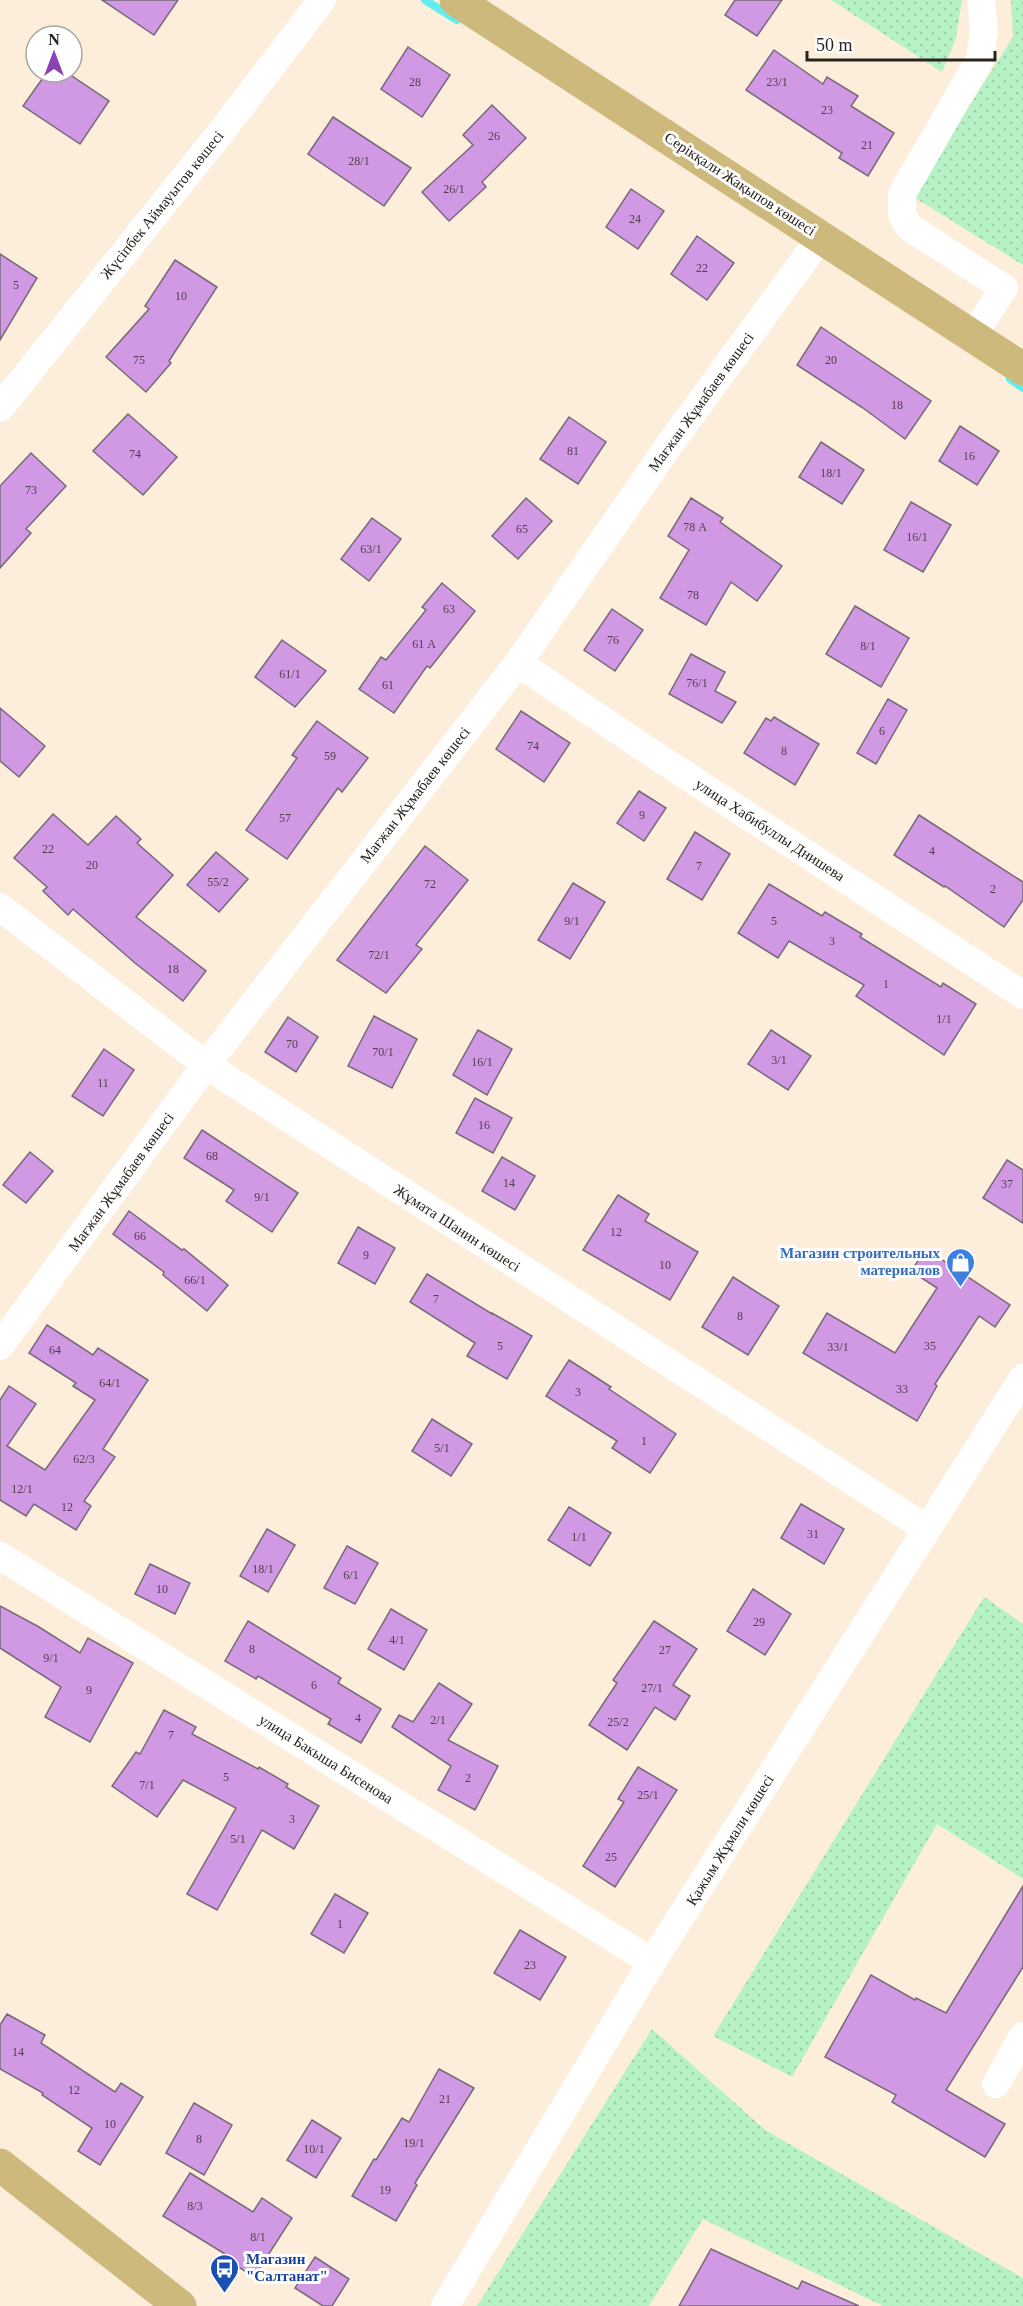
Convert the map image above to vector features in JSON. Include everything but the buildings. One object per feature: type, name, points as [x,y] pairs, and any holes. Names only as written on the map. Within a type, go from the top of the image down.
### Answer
[{"type":"main road","name":"Серікқали Жақыпов көшесі","points":[[456,0],[1023,369]]},
{"type":"main road","points":[[0,2165],[180,2306]]},
{"type":"street","name":"Жүсіпбек Аймауытов көшесі","points":[[0,408],[225,127],[322,0]]},
{"type":"street","points":[[973,336],[1013,294],[909,227],[902,214],[902,194],[980,59],[984,31],[981,0]]},
{"type":"street","name":"Мағжан Жұмабаев көшесі","points":[[0,1346],[206,1065],[518,663],[672,441],[821,237]]},
{"type":"street","name":"улица Хабибуллы Днишева","points":[[518,663],[644,748],[1023,995]]},
{"type":"street","name":"Жұмата Шанин көшесі","points":[[0,908],[206,1065],[927,1529]]},
{"type":"street","name":"Қажым Жұмали көшесі","points":[[445,2306],[652,1962],[1023,1378]]},
{"type":"street","name":"улица Бакыша Бисенова","points":[[0,1556],[652,1962]]},
{"type":"street","points":[[996,2084],[1023,2036]]},
{"type":"green space","points":[[831,0],[962,0],[956,38],[942,72]]},
{"type":"green space","points":[[1011,0],[1023,0],[1023,265],[912,196],[1013,37]]},
{"type":"green space","points":[[984,1597],[1023,1624],[1023,1879],[937,1824],[792,2077],[713,2036]]},
{"type":"green space","points":[[652,2029],[765,2130],[1023,2278],[1023,2306],[883,2306],[703,2219],[649,2306],[477,2306]]},
{"type":"waterway","points":[[425,0],[457,20]]},
{"type":"waterway","points":[[1010,379],[1023,388]]},
{"type":"place","name":"Магазин строительных материалов","points":[[961,1288]]},
{"type":"place","name":"Магазин \"Салтанат\"","points":[[225,2294]]}]
